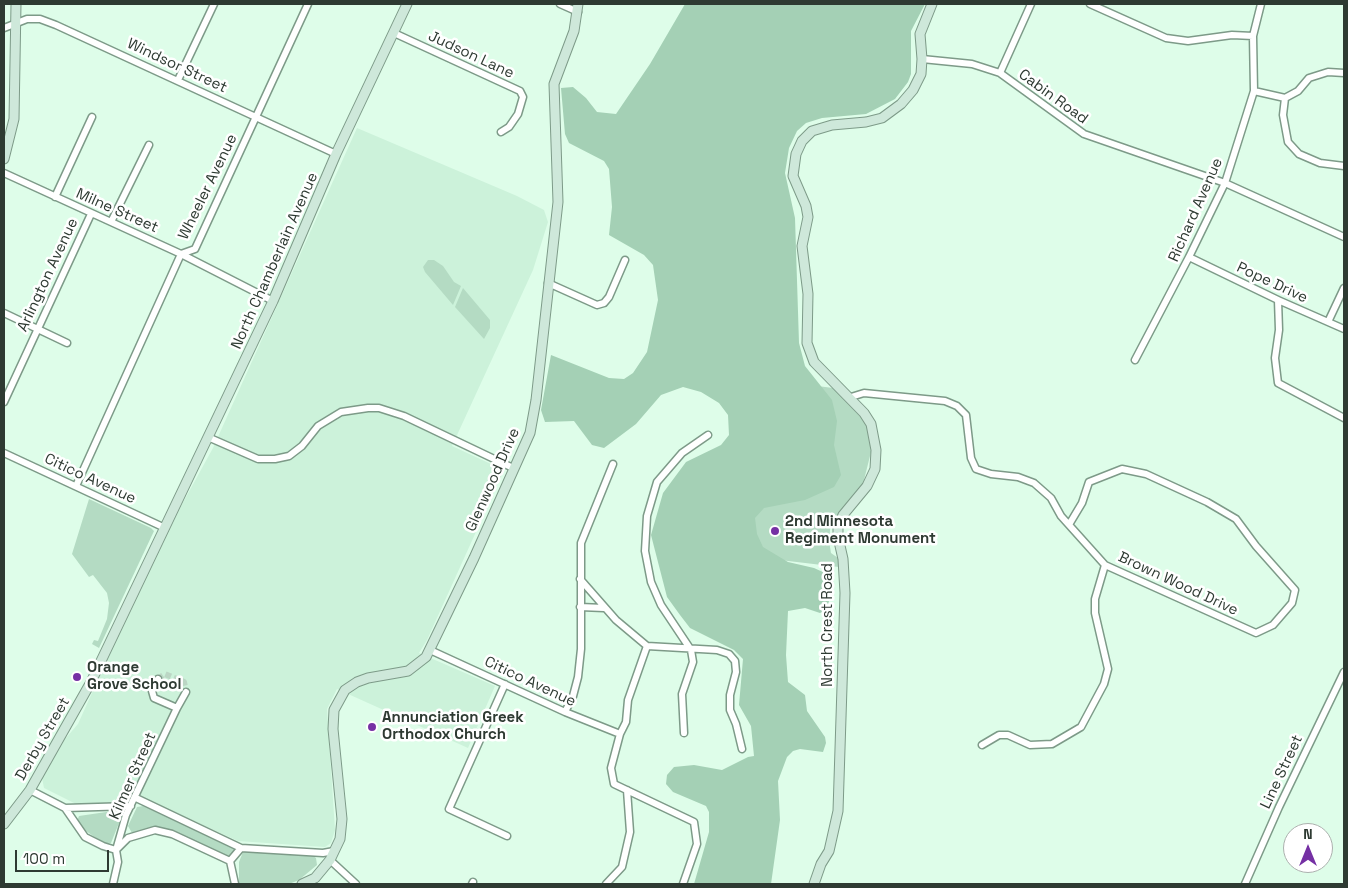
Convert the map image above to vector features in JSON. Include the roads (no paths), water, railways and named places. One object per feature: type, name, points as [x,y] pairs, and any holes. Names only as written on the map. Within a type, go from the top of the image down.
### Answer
[{"type":"street","points":[[4,160],[7,138],[14,119],[14,23],[16,4]]},
{"type":"street","points":[[178,80],[214,4]]},
{"type":"street","name":"Wheeler Avenue","points":[[76,486],[182,254],[195,249],[308,4]]},
{"type":"street","name":"North Chamberlain Avenue","points":[[165,528],[210,438],[273,301],[336,154],[407,4]]},
{"type":"street","points":[[560,4],[578,8]]},
{"type":"street","name":"North Crest Road","points":[[814,884],[821,864],[829,851],[838,810],[845,593],[838,526],[843,515],[867,486],[875,469],[876,450],[871,424],[850,398],[814,362],[807,343],[808,294],[802,246],[808,216],[794,176],[796,154],[802,141],[812,131],[832,125],[866,122],[882,118],[901,104],[913,90],[921,74],[920,34],[932,4]]},
{"type":"street","points":[[1000,73],[1031,4]]},
{"type":"street","points":[[1090,4],[1166,38],[1188,41],[1232,35],[1253,36]]},
{"type":"street","name":"Richard Avenue","points":[[1135,360],[1189,258],[1225,183],[1254,91],[1253,36],[1261,4]]},
{"type":"street","name":"Glenwood Drive","points":[[302,884],[315,878],[330,860],[340,839],[342,819],[333,729],[334,710],[345,690],[351,686],[368,678],[408,671],[419,664],[430,650],[530,433],[536,400],[558,202],[554,84],[574,31],[578,8]]},
{"type":"street","name":"Windsor Street","points":[[4,28],[14,23],[34,19],[56,24],[336,154]]},
{"type":"street","name":"Judson Lane","points":[[394,33],[520,91],[524,97],[518,114],[509,127],[502,132]]},
{"type":"street","name":"Cabin Road","points":[[922,59],[972,64],[1000,73],[1084,134],[1225,183],[1344,238]]},
{"type":"street","points":[[1254,91],[1285,98],[1298,90],[1310,78],[1328,72],[1344,73]]},
{"type":"street","points":[[1285,98],[1283,114],[1288,142],[1300,154],[1320,163],[1344,166]]},
{"type":"street","points":[[55,197],[92,118]]},
{"type":"street","points":[[110,222],[149,145]]},
{"type":"street","name":"Milne Street","points":[[4,173],[182,254],[273,301]]},
{"type":"street","name":"Arlington Avenue","points":[[4,402],[36,329],[91,214]]},
{"type":"street","name":"Pope Drive","points":[[1189,258],[1344,329]]},
{"type":"street","points":[[548,284],[597,305],[604,303],[609,298],[624,260]]},
{"type":"street","points":[[1328,322],[1344,288]]},
{"type":"street","points":[[1278,300],[1279,330],[1274,358],[1278,383],[1344,418]]},
{"type":"street","points":[[4,313],[67,343]]},
{"type":"street","name":"Brown Wood Drive","points":[[850,398],[864,393],[946,401],[957,406],[966,415],[971,458],[976,469],[1034,483],[1051,498],[1061,516],[1070,523],[1105,565],[1256,633],[1273,625],[1292,603],[1295,590],[1236,520],[1222,511],[1146,474],[1122,469],[1089,482],[1082,503],[1070,523]]},
{"type":"street","points":[[210,438],[258,459],[275,459],[289,456],[296,451],[318,426],[341,412],[379,408],[404,416],[514,468]]},
{"type":"street","points":[[684,733],[682,694],[693,662],[691,650],[660,605],[651,582],[645,551],[647,516],[656,482],[682,453],[708,435]]},
{"type":"street","name":"Citico Avenue","points":[[4,453],[165,528]]},
{"type":"street","points":[[565,712],[578,676],[581,543],[613,464]]},
{"type":"street","name":"Derby Street","points":[[4,824],[30,790],[72,718],[165,528]]},
{"type":"street","points":[[982,745],[998,736],[1008,735],[1030,745],[1052,744],[1081,727],[1104,684],[1108,669],[1095,613],[1095,599],[1105,565]]},
{"type":"street","points":[[580,579],[604,608],[648,646],[716,650],[730,654],[735,661],[736,672],[730,695],[730,710],[736,724],[742,749]]},
{"type":"street","points":[[580,607],[604,608]]},
{"type":"street","points":[[648,646],[628,700],[626,722],[620,734],[611,768],[614,784],[694,822],[697,844],[683,884]]},
{"type":"street","name":"Citico Avenue","points":[[430,650],[565,712],[620,734]]},
{"type":"street","name":"Line Street","points":[[1245,884],[1279,807],[1344,672]]},
{"type":"street","points":[[158,678],[152,691],[154,698],[177,708]]},
{"type":"street","points":[[506,684],[449,809],[507,836]]},
{"type":"street","name":"Kilmer Street","points":[[113,884],[118,862],[116,850],[126,815],[136,798],[186,692]]},
{"type":"street","points":[[30,790],[65,808],[85,837],[116,850],[128,838],[155,830],[172,834],[230,861]]},
{"type":"street","points":[[606,884],[622,866],[630,832],[627,790]]},
{"type":"street","points":[[136,798],[241,848],[323,853],[334,851]]},
{"type":"street","points":[[65,808],[132,806]]},
{"type":"street","points":[[230,861],[241,848]]},
{"type":"street","points":[[330,860],[356,884]]},
{"type":"street","points":[[230,861],[235,884]]},
{"type":"tunnel","points":[[158,679],[165,674],[184,682],[186,692]]},
{"type":"place","name":"2nd Minnesota Regiment Monument","points":[[775,531]]},
{"type":"place","name":"Orange Grove School","points":[[77,677]]},
{"type":"place","name":"Annunciation Greek Orthodox Church","points":[[372,727]]}]
